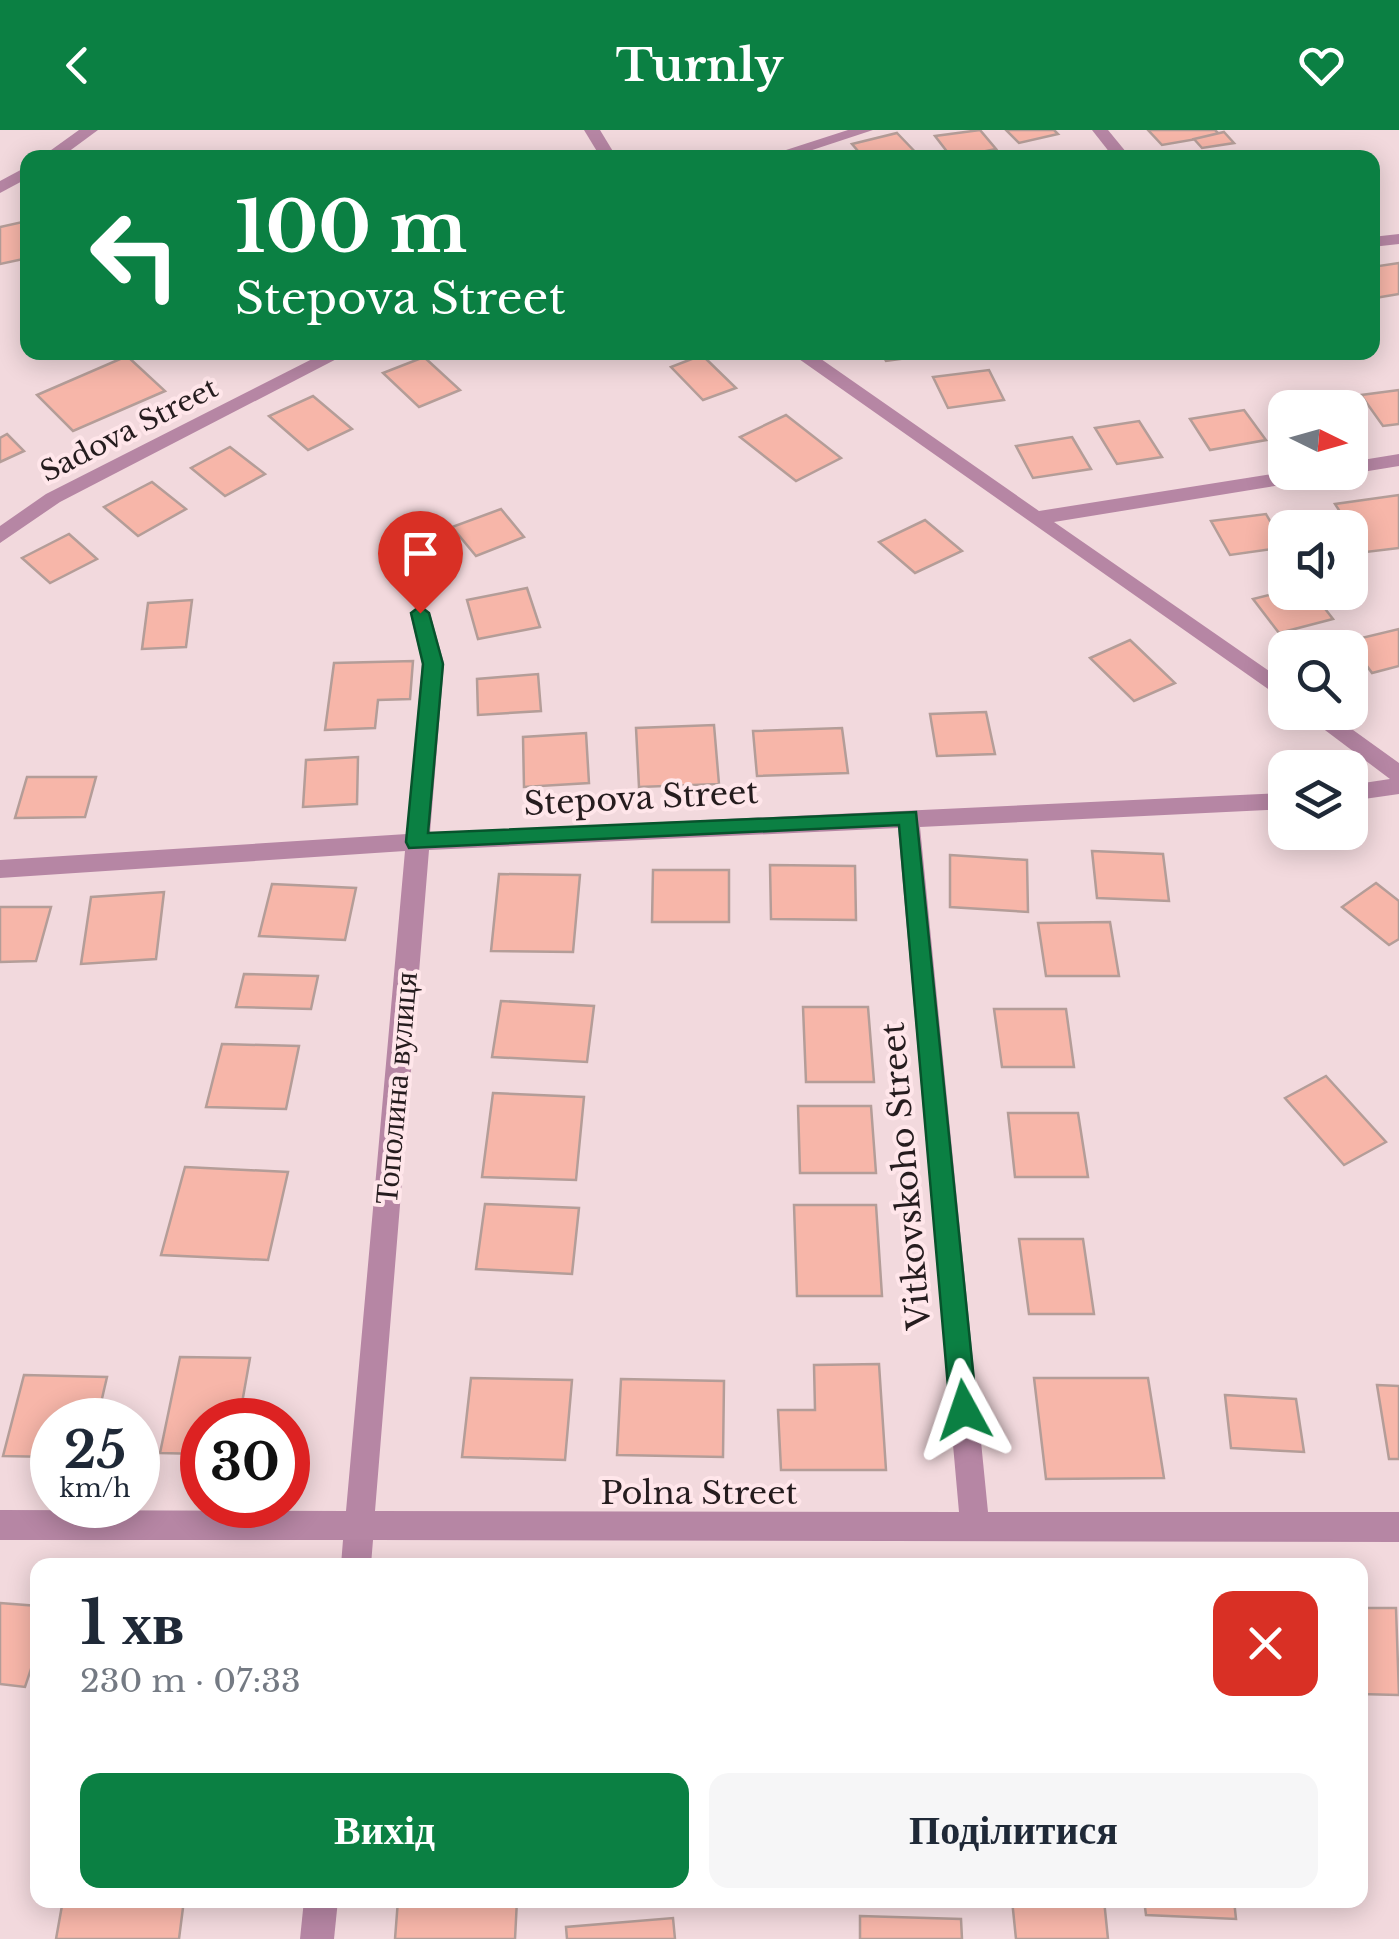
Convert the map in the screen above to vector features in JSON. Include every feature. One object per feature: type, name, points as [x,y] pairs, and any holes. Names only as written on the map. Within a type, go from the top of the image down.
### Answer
[{"type":"street","points":[[60,150],[90,130]]},
{"type":"street","points":[[796,150],[865,130]]},
{"type":"street","points":[[1100,130],[1116,150]]},
{"type":"street","name":"Sadova Street","points":[[0,536],[52,498],[325,360]]},
{"type":"street","points":[[810,360],[1268,681]]},
{"type":"street","points":[[1368,465],[1399,460]]},
{"type":"street","points":[[1038,518],[1268,481]]},
{"type":"street","name":"Тополина вулиця","points":[[357,1558],[433,664],[420,613]]},
{"type":"street","points":[[1337,730],[1399,774]]},
{"type":"street","points":[[1368,790],[1399,786]]},
{"type":"street","name":"Stepova Street","points":[[0,868],[417,842],[1268,801]]},
{"type":"street","name":"Vitkovskoho Street","points":[[908,817],[974,1528]]},
{"type":"street","name":"Polna Street","points":[[0,1525],[1399,1527]]},
{"type":"street","points":[[317,1939],[320,1908]]},
{"type":"building","points":[[980,130],[996,149],[946,150],[935,136]]},
{"type":"building","points":[[1006,130],[1054,130],[1058,134],[1019,143]]},
{"type":"building","points":[[1148,130],[1215,130],[1220,135],[1162,145]]},
{"type":"building","points":[[1224,132],[1234,143],[1202,148],[1194,139]]},
{"type":"building","points":[[897,133],[913,150],[857,150],[852,144]]},
{"type":"building","points":[[20,223],[20,260],[0,264],[0,227]]},
{"type":"building","points":[[1399,263],[1399,294],[1380,297],[1380,266]]},
{"type":"building","points":[[118,360],[131,360],[165,391],[73,431],[37,395]]},
{"type":"building","points":[[416,360],[427,360],[460,390],[419,407],[383,373]]},
{"type":"building","points":[[689,360],[707,360],[736,388],[703,400],[671,367]]},
{"type":"building","points":[[989,370],[1004,400],[948,408],[933,377]]},
{"type":"building","points":[[1399,390],[1399,424],[1383,426],[1368,405],[1368,394]]},
{"type":"building","points":[[313,396],[352,429],[308,450],[269,416]]},
{"type":"building","points":[[1244,410],[1266,440],[1210,450],[1190,419]]},
{"type":"building","points":[[786,415],[841,458],[796,481],[740,437]]},
{"type":"building","points":[[1139,421],[1162,457],[1117,464],[1095,428]]},
{"type":"building","points":[[7,434],[24,451],[0,462],[0,438]]},
{"type":"building","points":[[1072,437],[1091,469],[1033,478],[1016,446]]},
{"type":"building","points":[[230,447],[265,474],[225,496],[191,468]]},
{"type":"building","points":[[152,482],[186,509],[138,536],[104,507]]},
{"type":"building","points":[[1399,495],[1399,548],[1368,552],[1368,510],[1339,510],[1335,504]]},
{"type":"building","points":[[501,509],[524,537],[476,556],[452,527]]},
{"type":"building","points":[[1266,514],[1268,549],[1230,555],[1211,521]]},
{"type":"building","points":[[925,520],[962,551],[915,573],[879,542]]},
{"type":"building","points":[[69,534],[97,559],[50,583],[22,558]]},
{"type":"building","points":[[527,588],[540,627],[478,639],[467,600]]},
{"type":"building","points":[[1268,595],[1268,610],[1326,610],[1333,619],[1277,630],[1253,599]]},
{"type":"building","points":[[192,600],[186,647],[142,649],[148,603]]},
{"type":"building","points":[[1399,629],[1399,666],[1372,673],[1368,667],[1368,636]]},
{"type":"building","points":[[1130,640],[1175,683],[1134,701],[1090,658]]},
{"type":"building","points":[[413,661],[410,699],[378,700],[375,728],[325,730],[334,663]]},
{"type":"building","points":[[538,674],[541,711],[478,715],[477,679]]},
{"type":"building","points":[[986,712],[995,754],[937,756],[930,714]]},
{"type":"building","points":[[714,725],[719,784],[639,787],[636,728]]},
{"type":"building","points":[[842,728],[848,773],[757,776],[753,731]]},
{"type":"building","points":[[586,733],[589,783],[524,787],[523,737]]},
{"type":"building","points":[[358,757],[357,804],[303,807],[306,760]]},
{"type":"building","points":[[27,777],[96,777],[85,817],[15,818]]},
{"type":"building","points":[[1092,851],[1163,854],[1169,901],[1097,898]]},
{"type":"building","points":[[950,855],[1027,860],[1028,912],[950,907]]},
{"type":"building","points":[[770,865],[855,866],[856,920],[771,919]]},
{"type":"building","points":[[653,870],[729,870],[729,922],[652,922]]},
{"type":"building","points":[[499,874],[580,875],[573,952],[491,951]]},
{"type":"building","points":[[1376,883],[1399,901],[1399,939],[1389,945],[1342,907]]},
{"type":"building","points":[[272,884],[356,888],[345,940],[259,936]]},
{"type":"building","points":[[164,892],[156,959],[81,964],[91,897]]},
{"type":"building","points":[[0,907],[51,907],[36,961],[0,962]]},
{"type":"building","points":[[1110,922],[1119,976],[1046,976],[1038,923]]},
{"type":"building","points":[[244,974],[318,976],[311,1009],[236,1007]]},
{"type":"building","points":[[501,1001],[594,1006],[587,1062],[492,1057]]},
{"type":"building","points":[[803,1007],[868,1007],[874,1082],[806,1082]]},
{"type":"building","points":[[994,1009],[1066,1009],[1074,1067],[1002,1067]]},
{"type":"building","points":[[222,1044],[299,1046],[286,1109],[206,1107]]},
{"type":"building","points":[[1326,1076],[1386,1142],[1344,1165],[1285,1098]]},
{"type":"building","points":[[493,1093],[584,1097],[576,1180],[482,1177]]},
{"type":"building","points":[[798,1106],[871,1106],[876,1173],[800,1173]]},
{"type":"building","points":[[1008,1113],[1078,1113],[1088,1177],[1015,1177]]},
{"type":"building","points":[[185,1167],[288,1172],[268,1260],[161,1255]]},
{"type":"building","points":[[485,1204],[579,1208],[572,1274],[476,1269]]},
{"type":"building","points":[[794,1205],[876,1205],[882,1296],[797,1296]]},
{"type":"building","points":[[1019,1239],[1083,1239],[1094,1314],[1029,1314]]},
{"type":"building","points":[[180,1357],[250,1358],[243,1398],[180,1398],[180,1453],[160,1453]]},
{"type":"building","points":[[879,1364],[886,1470],[781,1470],[778,1410],[815,1410],[814,1365]]},
{"type":"building","points":[[24,1375],[107,1377],[102,1398],[30,1398],[30,1457],[3,1456]]},
{"type":"building","points":[[471,1378],[572,1380],[565,1460],[462,1457]]},
{"type":"building","points":[[1034,1378],[1148,1378],[1164,1478],[1046,1479]]},
{"type":"building","points":[[621,1379],[724,1381],[723,1457],[617,1455]]},
{"type":"building","points":[[1377,1385],[1399,1386],[1399,1459],[1389,1459]]},
{"type":"building","points":[[1225,1395],[1296,1399],[1304,1452],[1231,1448]]},
{"type":"building","points":[[0,1603],[30,1605],[30,1672],[25,1687],[0,1684]]},
{"type":"building","points":[[1368,1608],[1396,1608],[1399,1695],[1368,1694]]},
{"type":"building","points":[[62,1908],[183,1908],[179,1939],[56,1939]]},
{"type":"building","points":[[397,1908],[517,1908],[515,1939],[395,1939]]},
{"type":"building","points":[[1013,1908],[1105,1908],[1108,1939],[1016,1939]]},
{"type":"building","points":[[1145,1908],[1235,1908],[1236,1919],[1146,1915]]},
{"type":"building","points":[[860,1916],[961,1919],[962,1939],[860,1939]]},
{"type":"building","points":[[673,1918],[675,1939],[567,1939],[566,1927]]},
{"type":"route","points":[[420,613],[433,664],[417,842],[908,817],[964,1410]]}]
